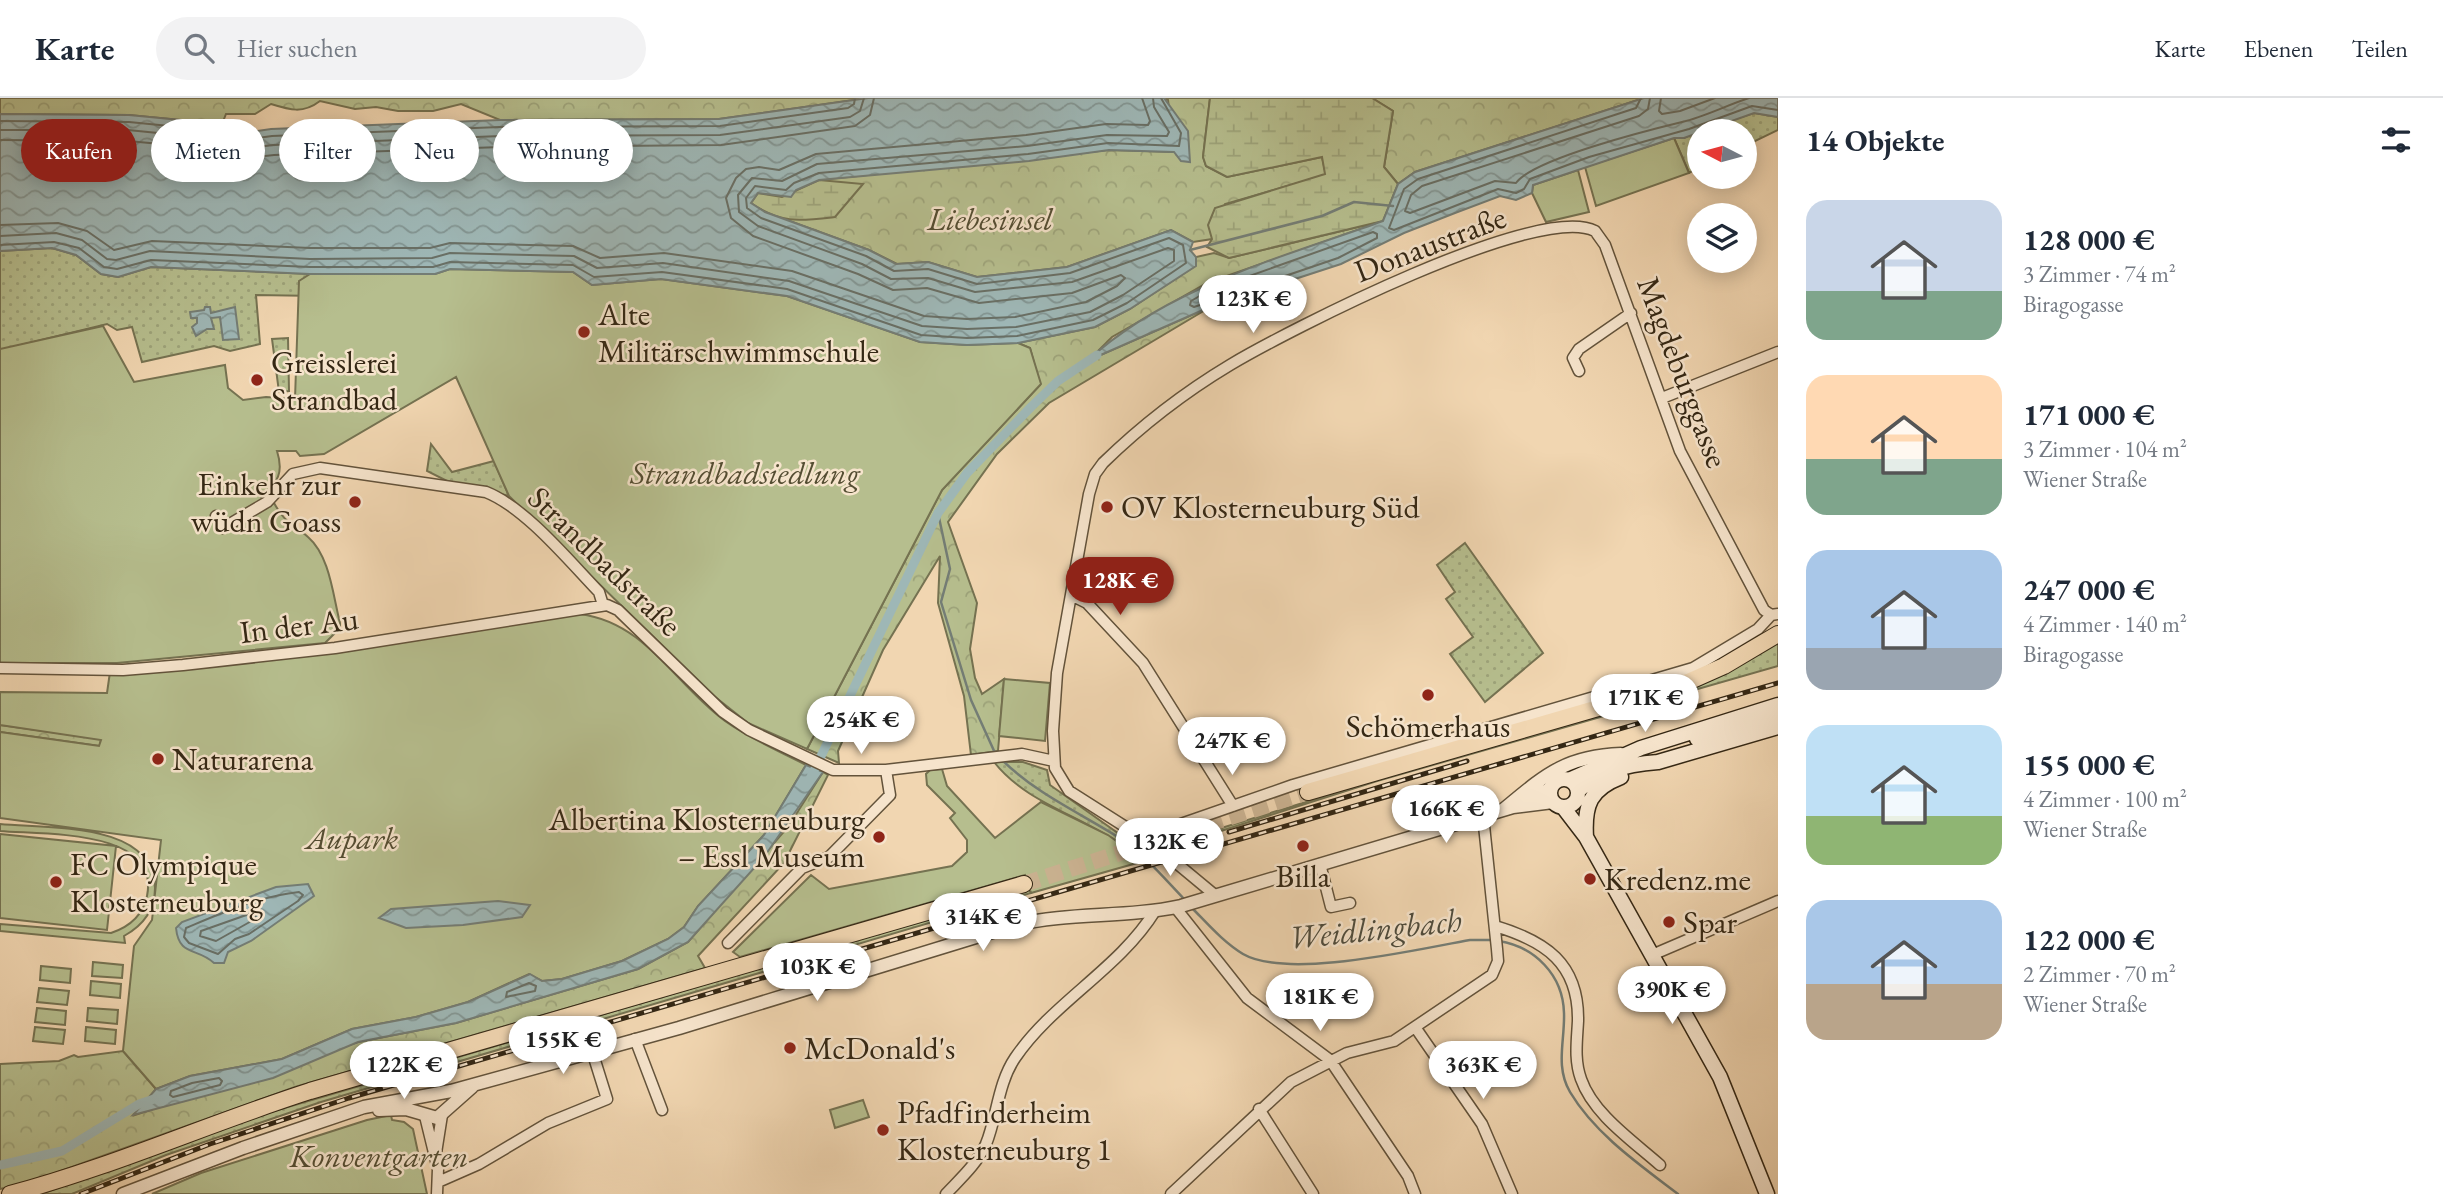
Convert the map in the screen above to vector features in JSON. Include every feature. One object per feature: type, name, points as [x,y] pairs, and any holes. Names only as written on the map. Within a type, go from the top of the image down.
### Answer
[{"type":"main road","points":[[1308,792],[1688,682],[1724,666],[1778,634]]},
{"type":"main road","points":[[1767,1194],[1720,1077],[1565,795],[1633,759],[1778,705]]},
{"type":"main road","points":[[1633,759],[1667,749],[1777,728]]},
{"type":"main road","points":[[1586,837],[1585,809],[1596,790],[1658,762],[1777,728]]},
{"type":"main road","points":[[1633,759],[1658,762]]},
{"type":"main road","points":[[10,1194],[76,1175],[235,1115],[310,1091],[1024,884]]},
{"type":"street","name":"Donaustraße","points":[[1216,896],[1147,841],[1069,791],[1061,782],[1054,761],[1057,673],[1074,596],[1078,555],[1093,480],[1098,469],[1141,430],[1200,384],[1274,341],[1385,285],[1517,237],[1570,226],[1588,228]]},
{"type":"street","name":"Magdeburggasse","points":[[1588,228],[1605,245],[1687,463],[1772,614]]},
{"type":"street","points":[[1578,372],[1573,358],[1579,349],[1631,313]]},
{"type":"street","points":[[1662,398],[1778,352]]},
{"type":"street","name":"Strandbadstraße","points":[[216,516],[223,528],[267,502],[293,474],[320,468],[486,492],[503,499],[599,592],[603,605],[618,610],[723,712],[749,730],[803,756],[834,770],[886,770],[1015,755],[1038,756],[1054,761]]},
{"type":"street","points":[[1074,596],[1087,603],[1143,663],[1233,806]]},
{"type":"street","name":"In der Au","points":[[0,668],[123,670],[270,656],[603,605]]},
{"type":"street","points":[[1147,841],[1181,824],[1293,785],[1693,668],[1758,629],[1772,614]]},
{"type":"street","points":[[1508,809],[1559,767],[1633,759]]},
{"type":"street","points":[[728,943],[802,868],[829,857],[890,795],[886,770]]},
{"type":"street","points":[[123,1194],[243,1148],[383,1101],[432,1093],[635,1040],[1015,925],[1092,913],[1155,911],[1178,907],[1483,816],[1565,795]]},
{"type":"street","points":[[1171,1194],[1291,1082],[1330,1060],[1394,1041],[1492,975],[1497,961],[1497,949],[1483,816]]},
{"type":"street","points":[[1320,864],[1331,907],[1350,904]]},
{"type":"street","points":[[1652,955],[1778,901]]},
{"type":"street","points":[[1178,907],[1247,998],[1330,1060],[1408,1176],[1415,1194]]},
{"type":"street","points":[[946,1194],[974,1164],[985,1145],[1014,1059],[1053,1016],[1144,930],[1155,911]]},
{"type":"street","points":[[1495,928],[1533,938],[1556,955],[1570,979],[1578,1004],[1576,1062],[1581,1082],[1593,1103],[1660,1165]]},
{"type":"street","points":[[1415,1027],[1482,1124],[1512,1194]]},
{"type":"street","points":[[635,1040],[662,1110]]},
{"type":"street","points":[[432,1093],[420,1104],[435,1155],[438,1188],[548,1123],[607,1099],[592,1051]]},
{"type":"street","points":[[351,1113],[390,1108],[434,1119],[483,1080]]},
{"type":"street","points":[[432,1093],[446,1100],[435,1155]]},
{"type":"street","points":[[1259,1109],[1313,1194]]},
{"type":"green space","points":[[0,98],[868,98],[719,119],[498,119],[461,104],[433,111],[398,111],[376,107],[355,109],[320,101],[302,109],[271,104],[255,114],[226,114],[224,119],[0,114]]},
{"type":"green space","name":"Liebesinsel","points":[[1164,98],[1210,98],[1203,157],[1206,166],[1227,177],[1322,157],[1326,175],[1225,204],[1212,239],[1193,242],[1171,230],[1067,267],[977,277],[928,262],[897,264],[869,250],[765,212],[758,193],[782,197],[819,180],[1109,150],[1174,152],[1168,100]]},
{"type":"green space","points":[[1210,98],[1372,98],[1393,111],[1384,167],[1398,184],[1383,221],[1229,258],[1207,247],[1212,239],[1208,225],[1215,208],[1325,174],[1322,157],[1227,177],[1206,166],[1203,157]]},
{"type":"green space","points":[[1372,98],[1644,98],[1415,172],[1398,184],[1384,167],[1393,111]]},
{"type":"green space","points":[[1754,113],[1778,117],[1778,130],[1757,140],[1757,119],[1735,119]]},
{"type":"green space","points":[[1687,136],[1687,168],[1674,138]]},
{"type":"green space","points":[[1674,138],[1687,174],[1596,206],[1585,167]]},
{"type":"green space","points":[[1578,170],[1589,212],[1546,222],[1532,193],[1533,185]]},
{"type":"green space","points":[[819,180],[863,184],[835,217],[782,218],[751,203],[758,193],[782,197]]},
{"type":"green space","points":[[1383,221],[1207,283],[1112,337],[1089,360],[1212,306],[1049,403],[997,454],[948,522],[977,603],[970,649],[975,678],[982,694],[1004,679],[998,751],[971,755],[964,696],[938,603],[940,556],[883,650],[838,751],[839,763],[807,749],[942,490],[1040,385],[1030,348],[1018,343],[1095,327],[1130,309],[1195,266],[1196,257],[1214,253],[1229,258]]},
{"type":"green space","points":[[52,248],[76,255],[101,274],[118,277],[151,267],[310,274],[435,274],[445,298],[256,295],[260,344],[230,351],[214,346],[142,362],[132,327],[117,330],[107,324],[0,350],[0,251]]},
{"type":"green space","name":"Strandbadsiedlung","points":[[450,269],[573,272],[592,285],[661,279],[787,296],[920,342],[967,345],[1018,343],[1030,348],[1041,384],[942,490],[807,749],[748,723],[714,696],[509,496],[456,377],[324,454],[300,456],[296,451],[277,451],[280,465],[278,477],[261,497],[267,504],[274,503],[282,516],[308,537],[326,565],[340,628],[325,643],[117,663],[0,663],[0,349],[103,326],[134,382],[225,365],[228,388],[243,400],[266,397],[295,399],[299,281],[310,274],[435,274]]},
{"type":"green space","points":[[288,338],[289,391],[279,392],[272,339]]},
{"type":"green space","points":[[431,444],[452,472],[494,461],[509,496],[447,481],[427,471]]},
{"type":"green space","points":[[1465,543],[1543,653],[1485,702],[1450,654],[1473,637],[1446,599],[1455,592],[1437,565]]},
{"type":"green space","name":"Aupark","points":[[580,614],[624,629],[642,642],[725,721],[806,765],[764,835],[698,906],[684,927],[668,939],[622,961],[562,979],[542,981],[529,974],[468,1002],[416,1017],[352,1029],[282,1059],[190,1076],[156,1089],[123,1051],[134,946],[152,920],[161,840],[0,818],[0,732],[99,746],[101,740],[0,725],[0,692],[107,693],[110,672]]},
{"type":"green space","points":[[1778,642],[1778,666],[1377,781],[1196,839],[1202,834],[1436,762]]},
{"type":"green space","points":[[1004,679],[1050,683],[1045,741],[999,736]]},
{"type":"green space","points":[[0,725],[101,739],[100,746],[0,732]]},
{"type":"green space","points":[[994,762],[1023,762],[1047,770],[1050,785],[1153,858],[1144,861],[1093,827],[1047,804],[1019,786]]},
{"type":"green space","points":[[942,769],[947,786],[995,838],[1041,802],[1108,835],[1144,861],[1031,893],[1025,875],[740,957],[733,952],[811,875],[829,889],[952,866],[967,852],[967,840],[950,818],[955,813],[927,785],[926,774],[930,770]]},
{"type":"green space","points":[[823,772],[828,775],[784,863],[698,956],[705,968],[295,1087],[30,1182],[0,1189],[0,1064],[59,1061],[74,1055],[78,1057],[123,1051],[156,1089],[135,1115],[358,1042],[456,1023],[638,969],[688,942],[788,827]]},
{"type":"green space","points":[[0,824],[95,833],[118,840],[137,850],[150,866],[155,888],[150,910],[136,927],[124,936],[125,943],[0,931],[0,924],[111,933],[134,919],[147,896],[146,874],[136,858],[118,847],[69,835],[0,831]]},
{"type":"green space","name":"FC Olympique Klosterneuburg","points":[[0,834],[116,846],[107,930],[0,918]]},
{"type":"green space","points":[[1029,889],[1031,893],[321,1102],[166,1155],[72,1194],[41,1194],[264,1114]]},
{"type":"green space","points":[[93,962],[123,965],[122,978],[92,976]]},
{"type":"green space","points":[[41,966],[71,969],[70,983],[40,980]]},
{"type":"green space","points":[[91,981],[121,984],[120,998],[90,995]]},
{"type":"green space","points":[[39,988],[69,991],[67,1005],[37,1002]]},
{"type":"green space","points":[[37,1008],[66,1011],[65,1025],[35,1022]]},
{"type":"green space","points":[[88,1008],[118,1010],[117,1024],[87,1021]]},
{"type":"green space","points":[[35,1027],[65,1030],[63,1044],[33,1041]]},
{"type":"green space","points":[[86,1027],[116,1030],[115,1044],[85,1041]]},
{"type":"green space","points":[[863,1100],[869,1117],[835,1128],[830,1110]]},
{"type":"green space","name":"Konventgarten","points":[[391,1115],[392,1120],[404,1122],[413,1129],[427,1194],[152,1194],[201,1173],[367,1120]]},
{"type":"water","points":[[868,98],[1164,98],[1188,131],[1190,162],[1181,161],[1174,152],[1109,150],[1029,161],[819,180],[796,190],[791,197],[758,193],[751,203],[765,212],[869,250],[896,264],[928,262],[977,277],[1067,267],[1171,230],[1193,242],[1190,250],[1196,257],[1196,266],[1130,309],[1095,327],[1018,343],[967,345],[920,342],[787,296],[661,279],[592,285],[573,272],[450,269],[435,274],[310,274],[151,267],[118,277],[101,274],[76,255],[52,248],[0,251],[0,114],[129,115],[170,119],[151,119],[151,182],[265,182],[265,130],[279,129],[279,182],[376,182],[376,125],[390,124],[390,182],[479,182],[479,121],[493,120],[493,182],[633,182],[633,119],[719,119]]},
{"type":"water","points":[[1644,98],[1778,98],[1778,117],[1754,113],[1737,119],[1687,119],[1687,137],[1674,138],[1533,185],[1532,193],[1516,200],[1500,196],[1404,233],[1341,264],[1212,306],[1087,361],[1119,335],[1189,294],[1266,262],[1383,221],[1398,184],[1415,172]]},
{"type":"water","points":[[205,307],[210,307],[211,313],[235,307],[239,339],[223,340],[220,317],[211,318],[214,329],[207,329],[196,336],[192,327],[197,323],[197,318],[191,318],[190,312],[204,310]]},
{"type":"water","points":[[806,765],[823,772],[764,857],[688,942],[638,969],[456,1023],[358,1042],[273,1078],[133,1115],[156,1089],[190,1076],[282,1059],[352,1029],[416,1017],[468,1002],[530,974],[542,981],[562,979],[622,961],[668,939],[684,927],[698,906],[764,835]]},
{"type":"water","points":[[308,884],[314,896],[251,941],[228,952],[224,963],[214,963],[185,948],[178,937],[176,928],[182,922],[276,887]]},
{"type":"water","points":[[498,901],[530,905],[522,917],[463,925],[406,928],[379,918],[391,909]]},
{"type":"waterway","points":[[1190,250],[1322,216],[1354,202],[1393,206]]},
{"type":"waterway","points":[[810,779],[938,513],[967,473],[1031,407],[1058,381],[1097,355]]},
{"type":"waterway","name":"Weidlingbach","points":[[938,513],[950,569],[941,602],[971,700],[995,753]]},
{"type":"waterway","name":"Weidlingbach","points":[[1002,760],[1044,793],[1118,837],[1153,866],[1184,899]]},
{"type":"waterway","name":"Weidlingbach","points":[[1191,907],[1243,954],[1264,961],[1290,964],[1354,960],[1470,940],[1492,940]]},
{"type":"waterway","name":"Weidlingbach","points":[[1499,941],[1512,944],[1535,956],[1545,965],[1558,987],[1564,1013],[1563,1073],[1565,1082],[1580,1107],[1619,1148],[1678,1194]]},
{"type":"waterway","points":[[0,1165],[62,1151],[139,1104],[154,1099]]},
{"type":"tunnel","points":[[1024,884],[1308,792]]},
{"type":"railway","points":[[81,1194],[210,1144],[349,1098],[1778,683]]},
{"type":"railway","points":[[1229,832],[1467,761]]},
{"type":"place","name":"Alte Militärschwimmschule","points":[[584,332]]},
{"type":"place","name":"Greisslerei Strandbad","points":[[257,380]]},
{"type":"place","name":"Einkehr zur wüdn Goass","points":[[355,502]]},
{"type":"place","name":"OV Klosterneuburg Süd","points":[[1107,507]]},
{"type":"place","name":"Schömerhaus","points":[[1428,695]]},
{"type":"place","name":"Naturarena","points":[[158,759]]},
{"type":"place","name":"Albertina Klosterneuburg – Essl Museum","points":[[879,837]]},
{"type":"place","name":"Billa","points":[[1303,846]]},
{"type":"place","name":"Kredenz.me","points":[[1590,879]]},
{"type":"place","name":"FC Olympique Klosterneuburg","points":[[56,882]]},
{"type":"place","name":"Spar","points":[[1669,922]]},
{"type":"place","name":"McDonald's","points":[[790,1048]]},
{"type":"place","name":"Pfadfinderheim Klosterneuburg 1","points":[[883,1130]]}]
